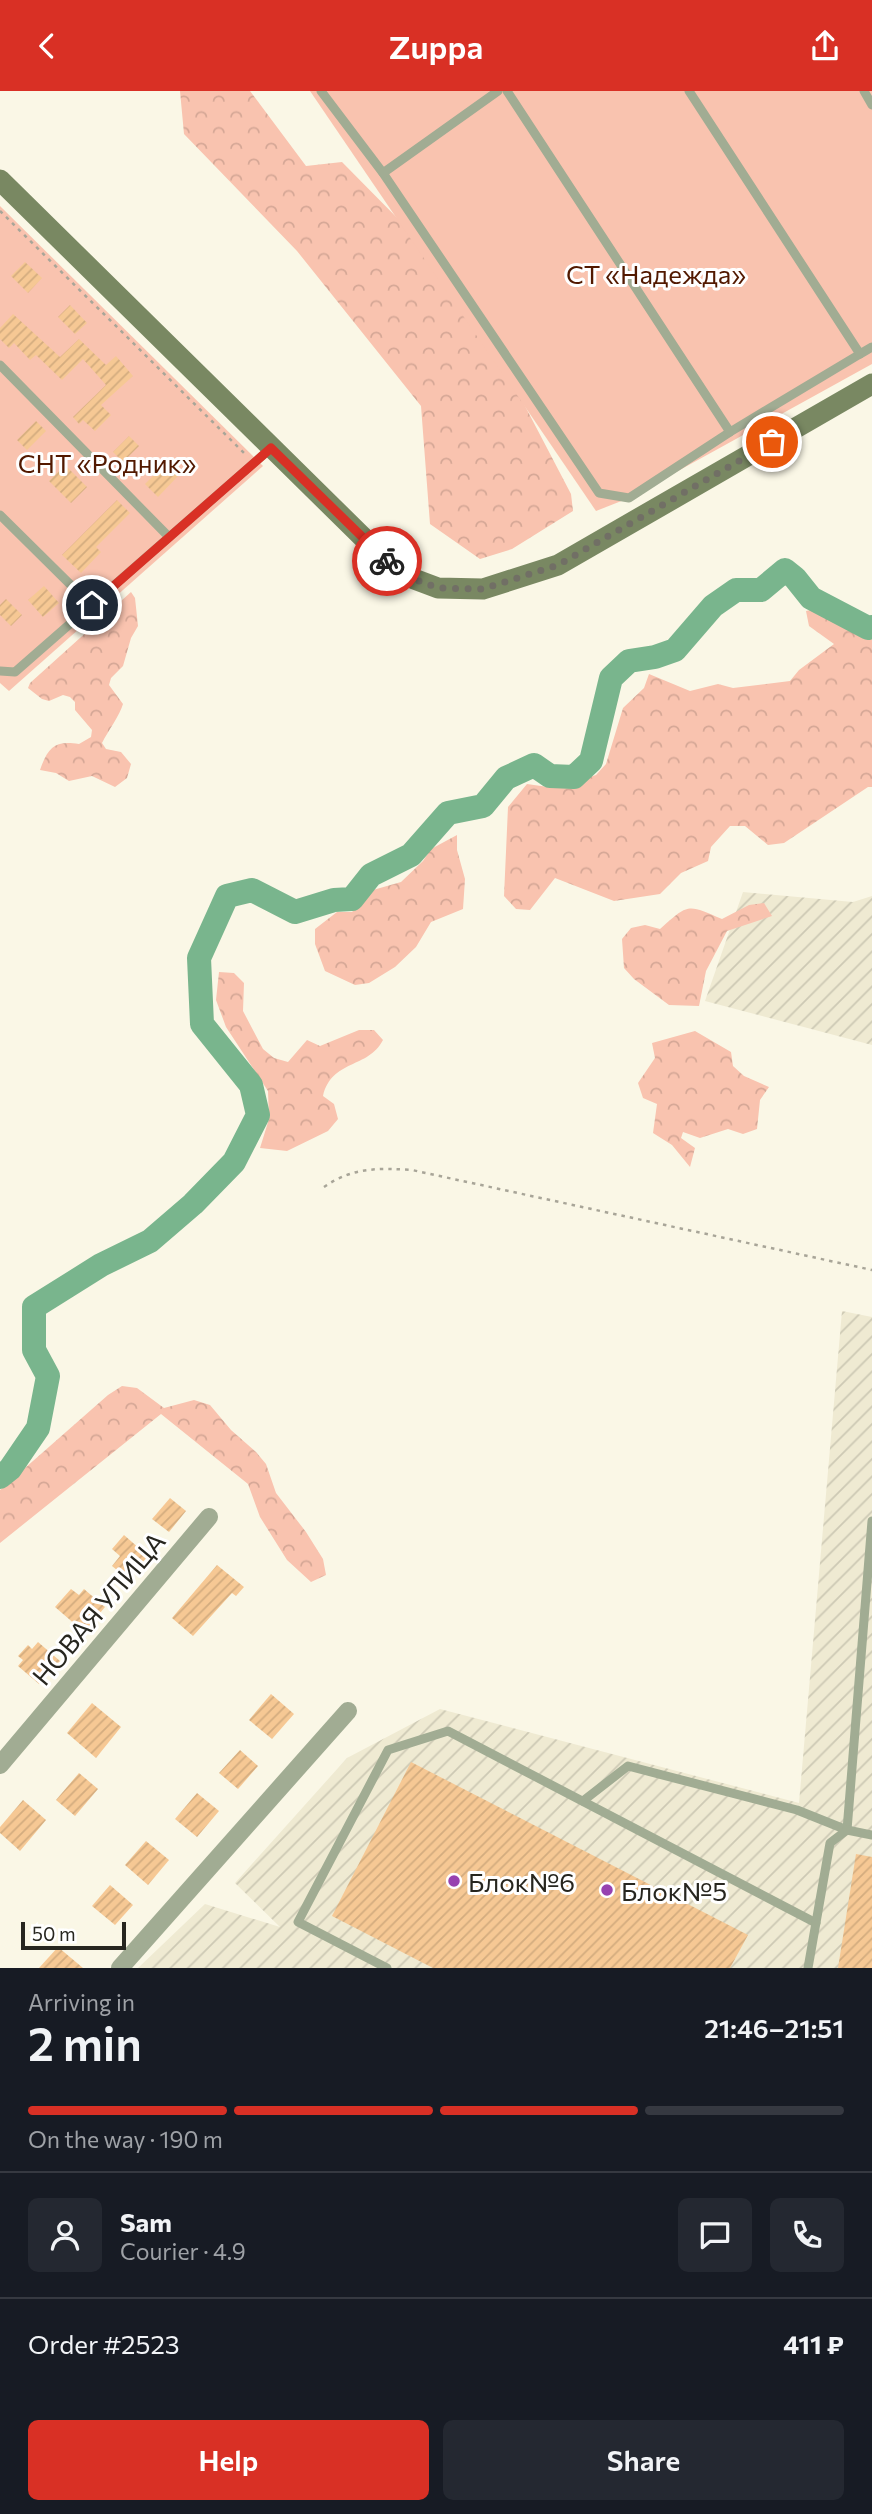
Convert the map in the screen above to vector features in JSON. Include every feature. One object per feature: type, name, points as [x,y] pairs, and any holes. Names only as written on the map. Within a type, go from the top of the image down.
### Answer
[{"type":"street","points":[[0,180],[388,562],[414,579],[438,588],[483,589],[558,565],[872,384]]},
{"type":"street","name":"НОВАЯ УЛИЦА","points":[[0,1765],[209,1517]]},
{"type":"street","points":[[120,1968],[348,1711]]},
{"type":"lane","points":[[320,91],[383,173],[598,493],[629,498],[730,432],[872,347]]},
{"type":"lane","points":[[383,173],[498,91]]},
{"type":"lane","points":[[507,91],[730,432]]},
{"type":"lane","points":[[690,91],[860,354]]},
{"type":"lane","points":[[864,91],[872,105]]},
{"type":"lane","points":[[0,365],[169,537]]},
{"type":"lane","points":[[843,400],[872,398]]},
{"type":"lane","points":[[0,671],[15,672],[271,448]]},
{"type":"lane","points":[[0,515],[92,605]]},
{"type":"lane","points":[[808,1968],[830,1843],[847,1830],[872,1521]]},
{"type":"lane","points":[[387,1968],[298,1922],[388,1750],[448,1731],[816,1923]]},
{"type":"lane","points":[[583,1801],[628,1766],[797,1810],[847,1830],[872,1835]]},
{"type":"path","points":[[0,211],[254,463]]},
{"type":"path","points":[[324,1187],[338,1177],[372,1168],[412,1170],[872,1270]]},
{"type":"shaded area","points":[[743,892],[853,902],[872,896],[872,1045],[705,1001]]},
{"type":"shaded area","points":[[842,1311],[872,1317],[872,1968],[138,1968],[205,1904],[280,1927],[235,1883],[347,1758],[440,1709],[799,1803]]},
{"type":"green space","points":[[180,91],[250,91],[306,166],[342,162],[416,237],[513,383],[571,494],[573,511],[512,549],[480,559],[430,524],[421,406],[297,251],[184,134]]},
{"type":"green space","name":"СТ «Надежда»","points":[[310,91],[872,91],[872,364],[629,498],[596,511]]},
{"type":"green space","name":"СНТ «Родник»","points":[[0,206],[263,466],[9,691],[0,683]]},
{"type":"green space","points":[[131,592],[135,598],[138,626],[131,638],[123,666],[111,678],[109,685],[123,704],[102,743],[106,749],[121,752],[131,764],[127,778],[115,787],[92,776],[69,781],[56,773],[40,770],[46,756],[54,747],[64,743],[79,744],[91,737],[92,730],[75,710],[75,702],[70,697],[63,695],[49,701],[42,699],[28,688],[30,683]]},
{"type":"green space","points":[[820,608],[872,634],[872,787],[868,787],[784,843],[768,845],[745,826],[730,826],[711,847],[708,861],[681,873],[660,894],[614,901],[555,878],[530,910],[516,909],[504,896],[508,807],[527,784],[555,788],[596,775],[606,764],[623,708],[644,688],[649,674],[690,691],[718,684],[733,688],[790,681],[799,670],[834,644],[809,626],[806,611]]},
{"type":"green space","points":[[457,835],[457,850],[465,879],[463,909],[431,922],[416,947],[395,967],[369,983],[355,985],[325,971],[315,944],[315,929],[337,912],[352,912],[373,890],[401,882],[423,861],[431,849]]},
{"type":"green space","points":[[764,903],[772,916],[727,931],[706,971],[699,1006],[669,1005],[634,979],[624,968],[622,939],[631,928],[645,925],[660,929],[683,910],[695,909],[722,919],[749,905]]},
{"type":"green space","points":[[219,972],[234,973],[244,983],[243,1011],[263,1049],[274,1058],[288,1062],[307,1040],[320,1046],[359,1030],[374,1030],[383,1040],[369,1056],[342,1070],[328,1084],[323,1096],[334,1104],[338,1119],[328,1131],[287,1151],[260,1148],[269,1119],[268,1091],[226,1027],[216,1000]]},
{"type":"green space","points":[[695,1031],[731,1052],[733,1066],[744,1076],[769,1087],[760,1100],[757,1129],[743,1134],[728,1129],[700,1138],[683,1132],[681,1138],[695,1148],[690,1167],[672,1145],[653,1133],[657,1104],[643,1098],[638,1083],[655,1058],[652,1043]]},
{"type":"green space","points":[[122,1386],[137,1388],[164,1408],[194,1400],[210,1405],[266,1464],[276,1493],[323,1559],[326,1575],[311,1582],[287,1560],[260,1517],[248,1484],[161,1414],[0,1543],[0,1490],[108,1395]]},
{"type":"building","points":[[25,262],[42,278],[28,293],[11,276]]},
{"type":"building","points":[[70,305],[87,323],[75,334],[58,317]]},
{"type":"building","points":[[13,314],[60,357],[79,339],[106,365],[116,356],[133,376],[101,405],[111,415],[95,431],[83,420],[79,424],[73,417],[106,385],[83,359],[62,380],[36,355],[30,360],[14,343],[9,348],[0,339],[0,328]]},
{"type":"building","points":[[36,421],[46,431],[27,450],[17,440]]},
{"type":"building","points":[[129,436],[139,446],[123,462],[113,452]]},
{"type":"building","points":[[166,463],[179,475],[158,497],[145,484]]},
{"type":"building","points":[[65,465],[87,487],[71,503],[49,481]]},
{"type":"building","points":[[117,500],[130,513],[96,547],[101,552],[81,573],[62,555]]},
{"type":"building","points":[[44,586],[59,603],[43,617],[28,600]]},
{"type":"building","points":[[6,599],[22,615],[11,626],[0,615],[0,605]]},
{"type":"building","points":[[170,1498],[186,1511],[169,1532],[152,1519]]},
{"type":"building","points":[[124,1535],[148,1556],[128,1579],[112,1566],[120,1556],[112,1549]]},
{"type":"building","points":[[217,1565],[244,1587],[236,1596],[232,1593],[193,1636],[172,1618]]},
{"type":"building","points":[[71,1589],[79,1595],[84,1589],[105,1607],[84,1632],[55,1607]]},
{"type":"building","points":[[38,1642],[60,1661],[39,1684],[18,1666],[23,1660],[18,1656],[28,1645],[32,1649]]},
{"type":"building","points":[[271,1694],[294,1714],[272,1739],[249,1720]]},
{"type":"building","points":[[92,1703],[121,1727],[96,1758],[67,1733]]},
{"type":"building","points":[[240,1750],[258,1766],[238,1789],[219,1773]]},
{"type":"building","name":"Блок№6","points":[[411,1762],[748,1935],[730,1968],[433,1968],[332,1916]]},
{"type":"building","points":[[79,1773],[98,1789],[75,1816],[56,1800]]},
{"type":"building","points":[[197,1793],[219,1811],[197,1837],[175,1819]]},
{"type":"building","points":[[23,1800],[46,1820],[20,1851],[0,1833],[0,1827]]},
{"type":"building","points":[[146,1841],[169,1860],[148,1885],[125,1865]]},
{"type":"building","points":[[856,1854],[872,1857],[872,1968],[838,1968]]},
{"type":"building","points":[[110,1885],[133,1905],[115,1925],[92,1906]]},
{"type":"building","points":[[58,1947],[83,1968],[39,1968]]},
{"type":"waterway","points":[[0,1477],[10,1469],[38,1428],[48,1376],[34,1350],[34,1307],[101,1265],[150,1241],[193,1204],[234,1162],[258,1115],[251,1085],[202,1024],[199,958],[227,896],[252,890],[295,912],[334,900],[352,899],[371,875],[411,855],[448,813],[483,806],[506,778],[534,765],[550,776],[574,777],[591,761],[611,678],[629,661],[655,657],[675,650],[713,606],[736,590],[761,590],[785,570],[811,598],[868,628],[872,627]]},
{"type":"way so far","points":[[387,561],[414,579],[438,588],[483,589],[558,565],[772,442]]},
{"type":"place","name":"Блок№6","points":[[454,1881]]},
{"type":"place","name":"Блок№5","points":[[607,1890]]},
{"type":"route","points":[[92,605],[271,448],[387,561]]}]
